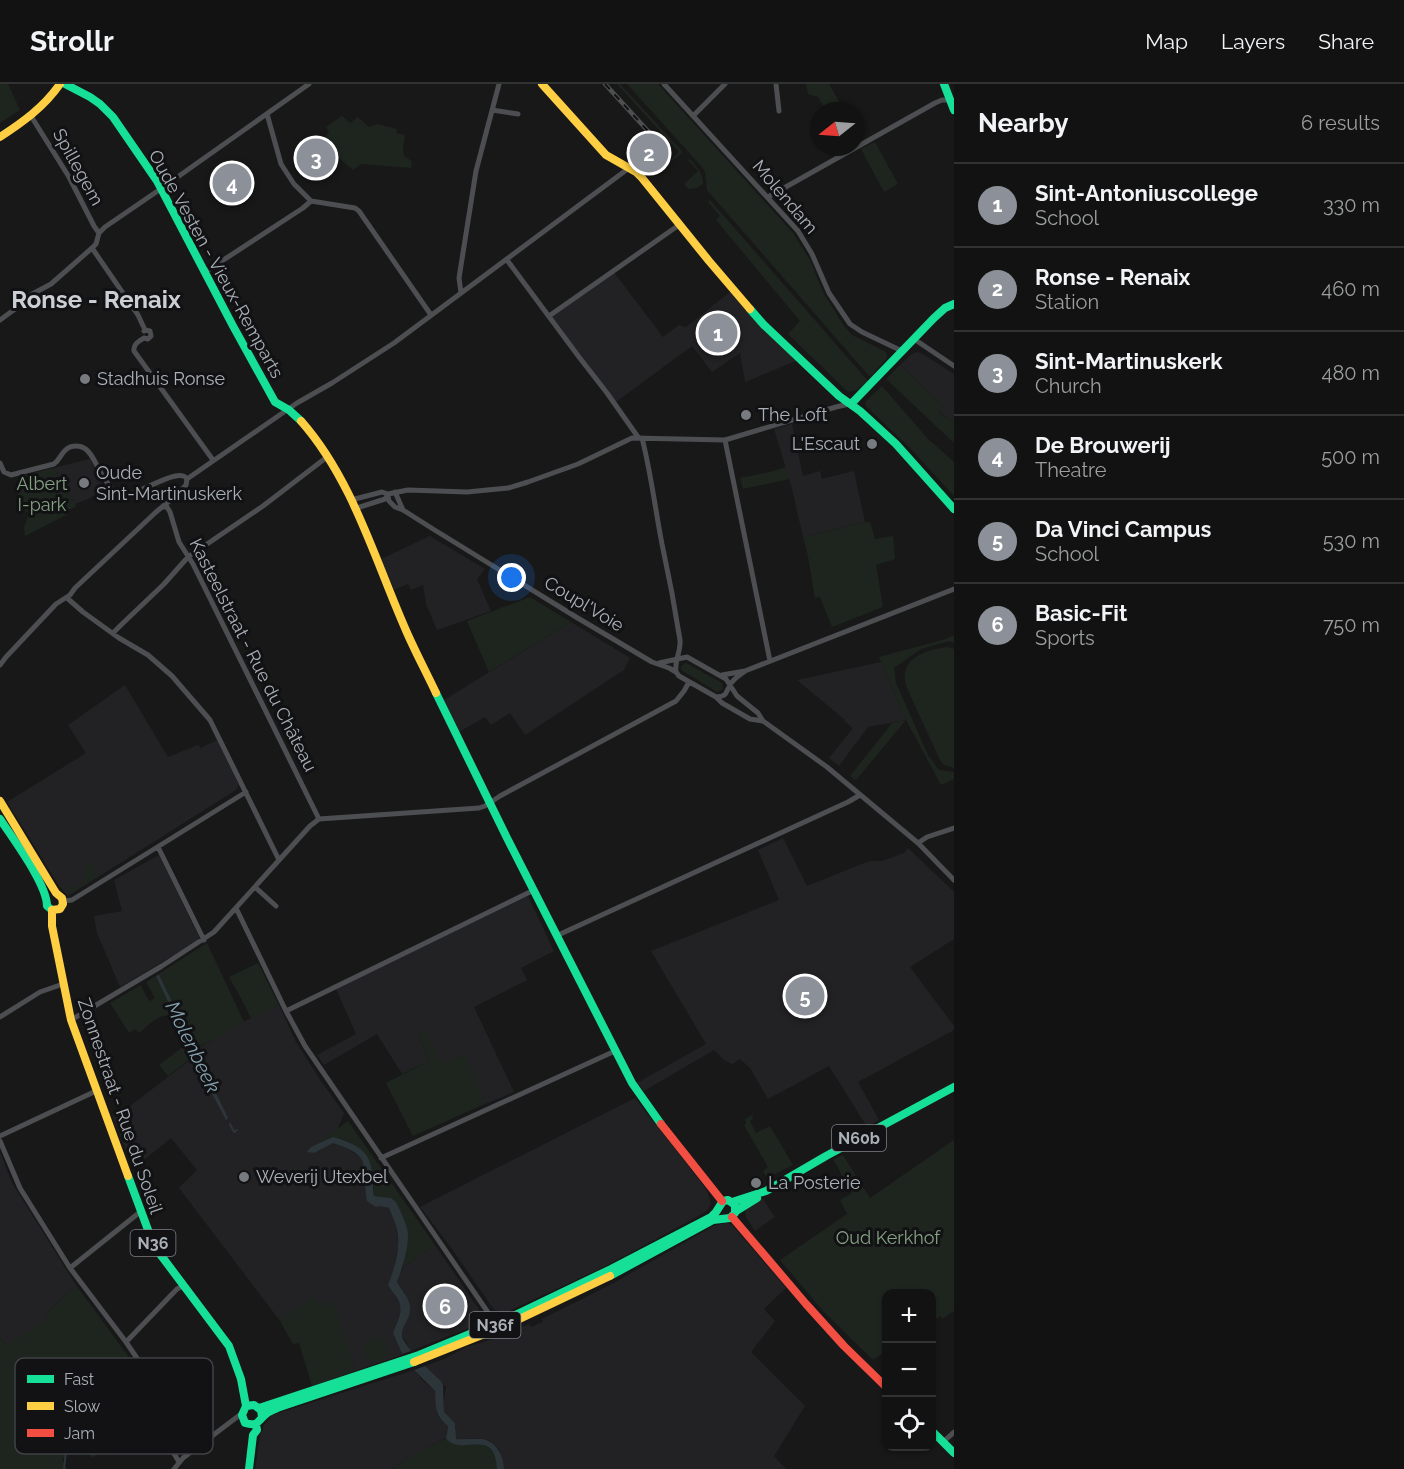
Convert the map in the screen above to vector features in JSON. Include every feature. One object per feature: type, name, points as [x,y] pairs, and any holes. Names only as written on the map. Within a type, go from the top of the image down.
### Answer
[{"type":"main road","points":[[0,137],[31,116],[62,84]]},
{"type":"main road","name":"Oude Vesten - Vieux-Remparts","points":[[62,84],[100,104],[113,117],[136,148],[162,188],[275,402],[289,410],[303,423],[327,457],[351,500],[373,548],[408,635],[615,1051],[648,1107],[722,1201]]},
{"type":"main road","points":[[542,84],[606,155],[642,178],[764,325],[839,396],[896,444],[954,509]]},
{"type":"main road","points":[[944,84],[954,110]]},
{"type":"main road","points":[[851,404],[934,318],[945,308],[954,304]]},
{"type":"main road","points":[[1,803],[56,893],[62,897],[60,909],[52,910]]},
{"type":"main road","name":"N36","points":[[0,819],[42,885],[47,898],[47,906],[52,910]]},
{"type":"main road","points":[[47,898],[56,893]]},
{"type":"main road","name":"Zonnestraat - Rue du Soleil","points":[[52,910],[52,926],[71,1020],[140,1212],[154,1246],[229,1346],[244,1392],[250,1398],[252,1406]]},
{"type":"main road","name":"N60b","points":[[722,1201],[732,1202],[766,1191],[954,1087]]},
{"type":"main road","name":"N60b","points":[[722,1218],[728,1219],[766,1191]]},
{"type":"main road","points":[[722,1201],[717,1206],[722,1218]]},
{"type":"main road","points":[[732,1202],[735,1205],[734,1214],[829,1329],[882,1383]]},
{"type":"main road","name":"N36f","points":[[252,1406],[394,1364],[495,1325],[583,1284],[710,1217],[717,1210]]},
{"type":"main road","name":"N36f","points":[[250,1420],[278,1408],[439,1353],[498,1329],[578,1293],[713,1220],[722,1218]]},
{"type":"main road","name":"N36","points":[[249,1469],[256,1430],[250,1420],[252,1406],[261,1410],[250,1420]]},
{"type":"main road","points":[[936,1435],[954,1452]]},
{"type":"street","points":[[0,320],[15,309],[23,299],[51,284],[92,248],[96,244],[99,233],[105,227],[309,84]]},
{"type":"street","points":[[461,293],[459,278],[476,171],[500,84]]},
{"type":"street","name":"Molendam","points":[[664,84],[798,231],[829,293],[850,324],[899,354]]},
{"type":"street","points":[[693,116],[725,84]]},
{"type":"street","points":[[776,84],[779,111]]},
{"type":"street","points":[[768,197],[934,103],[952,100]]},
{"type":"street","points":[[492,110],[518,114]]},
{"type":"street","points":[[267,114],[281,164],[287,174],[310,201],[355,208],[359,211],[431,315]]},
{"type":"street","name":"Spillegem","points":[[31,116],[69,177],[99,233]]},
{"type":"street","points":[[0,665],[56,604],[67,598],[185,486],[187,478],[297,403],[394,343],[628,168]]},
{"type":"street","points":[[205,273],[303,208],[310,201]]},
{"type":"street","points":[[549,316],[679,225]]},
{"type":"street","points":[[92,248],[138,315],[145,330],[144,338],[135,345],[136,353],[213,460]]},
{"type":"street","points":[[507,260],[640,437],[669,575],[680,644],[676,672]]},
{"type":"street","points":[[914,339],[954,366]]},
{"type":"street","points":[[351,500],[382,492],[388,494],[412,490],[467,492],[512,487],[578,464],[628,439],[640,437],[725,440],[851,404]]},
{"type":"street","points":[[725,440],[770,661]]},
{"type":"street","points":[[0,463],[8,475],[54,464],[58,462],[66,449],[82,447],[87,451],[117,498],[171,477],[187,478]]},
{"type":"street","points":[[113,633],[164,585],[188,558],[254,513],[327,457]]},
{"type":"street","points":[[395,492],[403,510]]},
{"type":"street","points":[[354,508],[385,499],[388,494]]},
{"type":"street","name":"Coupl'Voie","points":[[388,494],[388,501],[391,505],[403,510],[576,617],[658,664],[668,667],[722,703],[750,718],[762,721]]},
{"type":"street","name":"Kasteelstraat - Rue du Château","points":[[162,507],[169,510],[178,538],[319,819]]},
{"type":"street","points":[[720,675],[745,671],[954,589]]},
{"type":"street","points":[[67,598],[119,638],[148,655],[172,676],[210,720],[279,860]]},
{"type":"street","points":[[658,664],[687,657],[726,679],[737,696],[758,713],[762,721],[827,767],[918,843],[954,880]]},
{"type":"street","points":[[716,697],[725,695],[729,685],[745,671]]},
{"type":"street","points":[[71,1020],[214,932],[310,826],[319,819],[479,808],[676,701],[689,682]]},
{"type":"street","points":[[63,901],[72,900],[246,792]]},
{"type":"street","points":[[556,936],[860,795]]},
{"type":"street","points":[[918,843],[927,837],[954,828]]},
{"type":"street","points":[[158,847],[204,940]]},
{"type":"street","points":[[255,887],[276,906]]},
{"type":"street","points":[[286,1011],[534,890]]},
{"type":"street","points":[[236,908],[305,1046],[495,1325]]},
{"type":"street","points":[[0,1017],[40,992],[63,984]]},
{"type":"street","points":[[381,1158],[615,1051]]},
{"type":"street","points":[[0,1136],[96,1091]]},
{"type":"street","points":[[0,1141],[20,1188],[70,1268],[137,1358]]},
{"type":"street","points":[[70,1268],[140,1212]]},
{"type":"street","points":[[126,1342],[177,1289],[183,1286]]},
{"type":"street","points":[[213,1435],[236,1417],[250,1420]]},
{"type":"street","points":[[943,1442],[954,1432]]},
{"type":"street","points":[[174,1454],[179,1462]]},
{"type":"street","points":[[174,1469],[188,1454]]},
{"type":"shaded area","points":[[613,271],[663,337],[679,325],[686,327],[730,292],[796,361],[745,382],[740,353],[712,372],[692,346],[616,402],[551,317]]},
{"type":"shaded area","points":[[918,352],[954,374],[954,417],[950,421],[939,411],[943,406],[900,365],[913,353]]},
{"type":"shaded area","points":[[792,424],[803,476],[820,471],[822,479],[854,471],[865,522],[803,537],[792,489],[774,429]]},
{"type":"shaded area","name":"Oude Sint-Martinuskerk","points":[[89,459],[104,490],[75,504],[54,468]]},
{"type":"shaded area","points":[[430,536],[485,569],[477,579],[491,611],[437,630],[426,604],[423,585],[411,590],[408,584],[394,590],[381,559]]},
{"type":"shaded area","points":[[571,622],[630,658],[624,670],[525,735],[510,713],[491,725],[485,717],[459,732],[444,700]]},
{"type":"shaded area","points":[[881,662],[906,720],[868,727],[839,766],[829,758],[853,728],[797,680]]},
{"type":"shaded area","points":[[125,685],[168,757],[198,745],[201,748],[217,740],[238,787],[68,896],[59,886],[7,802],[86,753],[68,725]]},
{"type":"shaded area","points":[[783,838],[807,886],[869,861],[882,861],[904,853],[908,848],[954,892],[954,939],[910,967],[954,1026],[954,1030],[858,1082],[879,1120],[867,1127],[829,1066],[768,1099],[750,1068],[740,1059],[732,1064],[724,1060],[714,1050],[644,1091],[637,1083],[706,1044],[651,951],[779,900],[758,850]]},
{"type":"shaded area","points":[[159,855],[199,937],[198,941],[120,987],[97,933],[94,916],[122,911],[114,880]]},
{"type":"shaded area","points":[[528,896],[554,951],[521,968],[527,980],[474,1007],[514,1092],[478,1107],[482,1103],[464,1055],[441,1064],[418,1033],[429,1061],[402,1074],[377,1034],[324,1065],[317,1055],[356,1034],[336,989]]},
{"type":"shaded area","name":"Weverij Utexbel","points":[[279,1005],[296,1042],[344,1113],[333,1142],[361,1158],[367,1201],[389,1208],[396,1226],[399,1244],[388,1285],[401,1307],[393,1333],[402,1355],[355,1371],[349,1354],[312,1298],[280,1321],[179,1188],[197,1170],[171,1138],[144,1160],[131,1164],[112,1114],[126,1109],[194,1057],[191,1051],[229,1032],[228,1029]]},
{"type":"shaded area","points":[[635,1098],[707,1190],[711,1203],[709,1208],[695,1218],[606,1266],[505,1313],[495,1310],[420,1207]]},
{"type":"shaded area","points":[[0,1152],[11,1181],[76,1285],[45,1315],[49,1319],[7,1346],[0,1338]]},
{"type":"shaded area","points":[[762,1198],[775,1217],[755,1231],[746,1217],[746,1207]]},
{"type":"shaded area","points":[[726,1223],[732,1225],[786,1288],[764,1309],[775,1321],[751,1352],[805,1406],[774,1456],[786,1469],[504,1469],[499,1449],[488,1440],[447,1438],[455,1432],[456,1427],[444,1412],[446,1386],[425,1366],[466,1347],[529,1324],[531,1327],[543,1322],[542,1319],[612,1284],[713,1226]]},
{"type":"shaded area","points":[[435,1245],[482,1314],[483,1319],[479,1324],[411,1351],[402,1335],[405,1293],[397,1282],[403,1267]]},
{"type":"shaded area","points":[[414,1370],[435,1391],[437,1414],[448,1426],[447,1438],[414,1454],[392,1469],[255,1469],[260,1436],[264,1425],[272,1415]]},
{"type":"green space","points":[[0,84],[8,84],[20,110],[0,123]]},
{"type":"green space","points":[[617,84],[620,84],[682,153],[671,160],[679,152]]},
{"type":"green space","points":[[627,84],[658,84],[793,233],[810,260],[824,294],[844,326],[852,335],[886,352],[887,358],[870,377],[707,190],[705,172],[702,167]]},
{"type":"green space","points":[[806,84],[829,84],[839,102],[821,102],[818,97],[808,94]]},
{"type":"green space","points":[[342,116],[350,123],[358,117],[369,127],[378,124],[397,129],[396,133],[405,135],[404,156],[412,161],[411,168],[361,164],[353,170],[331,151],[331,147],[323,140],[329,132],[326,127]]},
{"type":"green space","points":[[875,142],[898,184],[884,192],[864,155],[864,148]]},
{"type":"green space","points":[[690,159],[701,173],[703,184],[697,188],[688,189],[684,184],[698,171],[688,160]]},
{"type":"green space","points":[[710,200],[868,381],[857,390],[848,392],[788,334],[800,321],[716,220],[720,216],[708,202]]},
{"type":"green space","points":[[900,365],[943,406],[939,412],[950,421],[954,417],[954,443],[886,379]]},
{"type":"green space","points":[[882,386],[928,439],[954,462],[954,496],[911,449],[866,406],[866,401]]},
{"type":"green space","points":[[786,467],[790,479],[743,489],[740,478]]},
{"type":"green space","name":"Albert I-park","points":[[54,468],[71,500],[73,499],[76,504],[75,507],[66,511],[68,514],[25,536],[24,528],[29,513],[20,504],[18,496],[20,476]]},
{"type":"green space","points":[[870,522],[875,539],[893,536],[895,559],[876,565],[883,607],[832,627],[820,597],[815,598],[803,537]]},
{"type":"green space","points":[[530,597],[571,622],[489,672],[467,621]]},
{"type":"green space","points":[[954,635],[954,643],[949,641],[921,649],[894,668],[896,683],[928,755],[939,770],[954,772],[954,779],[941,785],[906,720],[879,657]]},
{"type":"green space","points":[[948,647],[954,649],[954,768],[944,765],[940,760],[906,686],[905,676],[910,662],[916,657],[931,650]]},
{"type":"green space","points":[[686,663],[722,683],[723,689],[717,692],[683,671],[681,666]]},
{"type":"green space","points":[[906,720],[856,780],[850,776],[892,723]]},
{"type":"green space","points":[[91,862],[99,876],[67,894],[67,886],[71,889],[85,881],[83,876],[87,873],[84,867]]},
{"type":"green space","points":[[207,943],[244,1022],[229,1029],[230,1032],[191,1050],[194,1056],[168,1076],[159,1065],[187,1044],[174,1016],[159,1018],[139,1033],[135,1029],[129,1033],[110,1003],[141,985],[150,1001],[155,998],[146,982]]},
{"type":"green space","points":[[258,963],[279,1005],[251,1019],[229,977]]},
{"type":"green space","points":[[424,1029],[441,1063],[465,1055],[481,1092],[483,1103],[413,1136],[386,1083],[429,1061],[418,1033]]},
{"type":"green space","points":[[752,1115],[753,1118],[750,1121],[756,1133],[770,1126],[793,1165],[767,1178],[763,1171],[768,1167],[744,1125],[746,1124],[745,1119]]},
{"type":"green space","points":[[348,1121],[435,1245],[403,1267],[407,1228],[395,1201],[391,1198],[374,1196],[372,1170],[368,1160],[350,1143],[340,1138],[334,1138],[315,1146]]},
{"type":"green space","name":"Oud Kerkhof","points":[[954,1140],[954,1311],[942,1319],[940,1316],[936,1319],[936,1289],[882,1289],[882,1354],[873,1360],[824,1312],[780,1260],[847,1214],[840,1200],[852,1193],[833,1159],[843,1155],[870,1198]]},
{"type":"green space","points":[[76,1285],[130,1358],[15,1358],[15,1454],[69,1454],[62,1459],[67,1469],[0,1469],[0,1338],[7,1346],[48,1319],[45,1315]]},
{"type":"green space","points":[[312,1297],[321,1308],[333,1299],[355,1371],[312,1386],[299,1343],[293,1344],[280,1321]]},
{"type":"green space","points":[[376,1338],[381,1339],[387,1345],[387,1355],[381,1361],[376,1362],[371,1361],[365,1355],[364,1350],[365,1345],[371,1339]]},
{"type":"green space","points":[[447,1438],[476,1442],[490,1448],[497,1459],[497,1469],[392,1469],[414,1454]]},
{"type":"water","points":[[159,975],[228,1118],[226,1120],[156,976]]},
{"type":"water","points":[[333,1137],[356,1146],[367,1156],[370,1162],[374,1196],[391,1198],[395,1201],[405,1222],[408,1233],[407,1247],[397,1282],[409,1304],[410,1311],[402,1334],[411,1351],[402,1354],[393,1333],[400,1315],[400,1307],[388,1285],[398,1248],[398,1233],[389,1208],[376,1207],[367,1201],[363,1162],[354,1152],[333,1143],[314,1153],[307,1152],[311,1147]]},
{"type":"water","points":[[425,1366],[443,1385],[444,1412],[455,1423],[456,1439],[487,1440],[501,1454],[504,1469],[497,1469],[495,1456],[490,1448],[484,1445],[460,1445],[446,1438],[448,1426],[438,1414],[435,1391],[414,1370]]},
{"type":"waterway","name":"Molenbeek","points":[[230,1124],[234,1132],[237,1130]]},
{"type":"waterway","points":[[64,1469],[66,1454]]},
{"type":"railway","points":[[605,84],[668,153]]},
{"type":"traffic: fast","points":[[65,84],[90,97],[113,117],[157,181],[275,402],[289,410],[301,421]]},
{"type":"traffic: fast","points":[[944,84],[954,110]]},
{"type":"traffic: fast","points":[[851,404],[934,318],[945,308],[954,304]]},
{"type":"traffic: fast","points":[[750,309],[839,396],[860,411],[896,444],[954,509]]},
{"type":"traffic: fast","points":[[436,693],[632,1083],[661,1124]]},
{"type":"traffic: fast","points":[[0,819],[36,874],[46,897],[47,906],[52,910]]},
{"type":"traffic: fast","points":[[732,1202],[766,1191],[954,1087]]},
{"type":"traffic: fast","points":[[128,1176],[154,1246],[229,1346],[241,1379],[246,1406]]},
{"type":"traffic: fast","points":[[736,1211],[757,1198]]},
{"type":"traffic: fast","points":[[259,1408],[419,1355],[511,1317],[711,1217],[723,1201],[728,1200],[735,1205],[735,1213],[730,1218],[713,1220],[610,1276]]},
{"type":"traffic: fast","points":[[262,1417],[261,1410],[254,1405],[246,1406],[242,1415],[245,1423],[255,1424],[266,1414],[280,1407],[414,1362]]},
{"type":"traffic: fast","points":[[249,1469],[253,1435],[257,1430],[256,1424]]},
{"type":"traffic: fast","points":[[936,1435],[954,1453]]},
{"type":"traffic: slow","points":[[0,137],[33,114],[60,84]]},
{"type":"traffic: slow","points":[[542,84],[606,155],[636,172],[642,178],[750,309]]},
{"type":"traffic: slow","points":[[301,421],[320,445],[350,496],[408,635],[436,693]]},
{"type":"traffic: slow","points":[[0,801],[56,893],[62,898],[63,904],[60,909],[52,910]]},
{"type":"traffic: slow","points":[[52,910],[52,926],[71,1020],[128,1176]]},
{"type":"traffic: slow","points":[[414,1362],[507,1325],[610,1276]]},
{"type":"traffic: jam","points":[[661,1124],[722,1201]]},
{"type":"traffic: jam","points":[[732,1217],[806,1304],[882,1383]]},
{"type":"place","name":"Ronse - Renaix","points":[[649,153]]},
{"type":"place","name":"Sint-Martinuskerk","points":[[316,158]]},
{"type":"place","name":"De Brouwerij","points":[[232,183]]},
{"type":"place","name":"Sint-Antoniuscollege","points":[[718,333]]},
{"type":"place","name":"Stadhuis Ronse","points":[[85,379]]},
{"type":"place","name":"The Loft","points":[[746,415]]},
{"type":"place","name":"L'Escaut","points":[[872,444]]},
{"type":"place","name":"Oude Sint-Martinuskerk","points":[[84,483]]},
{"type":"place","name":"Da Vinci Campus","points":[[805,996]]},
{"type":"place","name":"Weverij Utexbel","points":[[244,1177]]},
{"type":"place","name":"La Posterie","points":[[756,1183]]},
{"type":"place","name":"Basic-Fit","points":[[445,1306]]},
{"type":"district","name":"Ronse - Renaix","points":[[96,300]]}]
